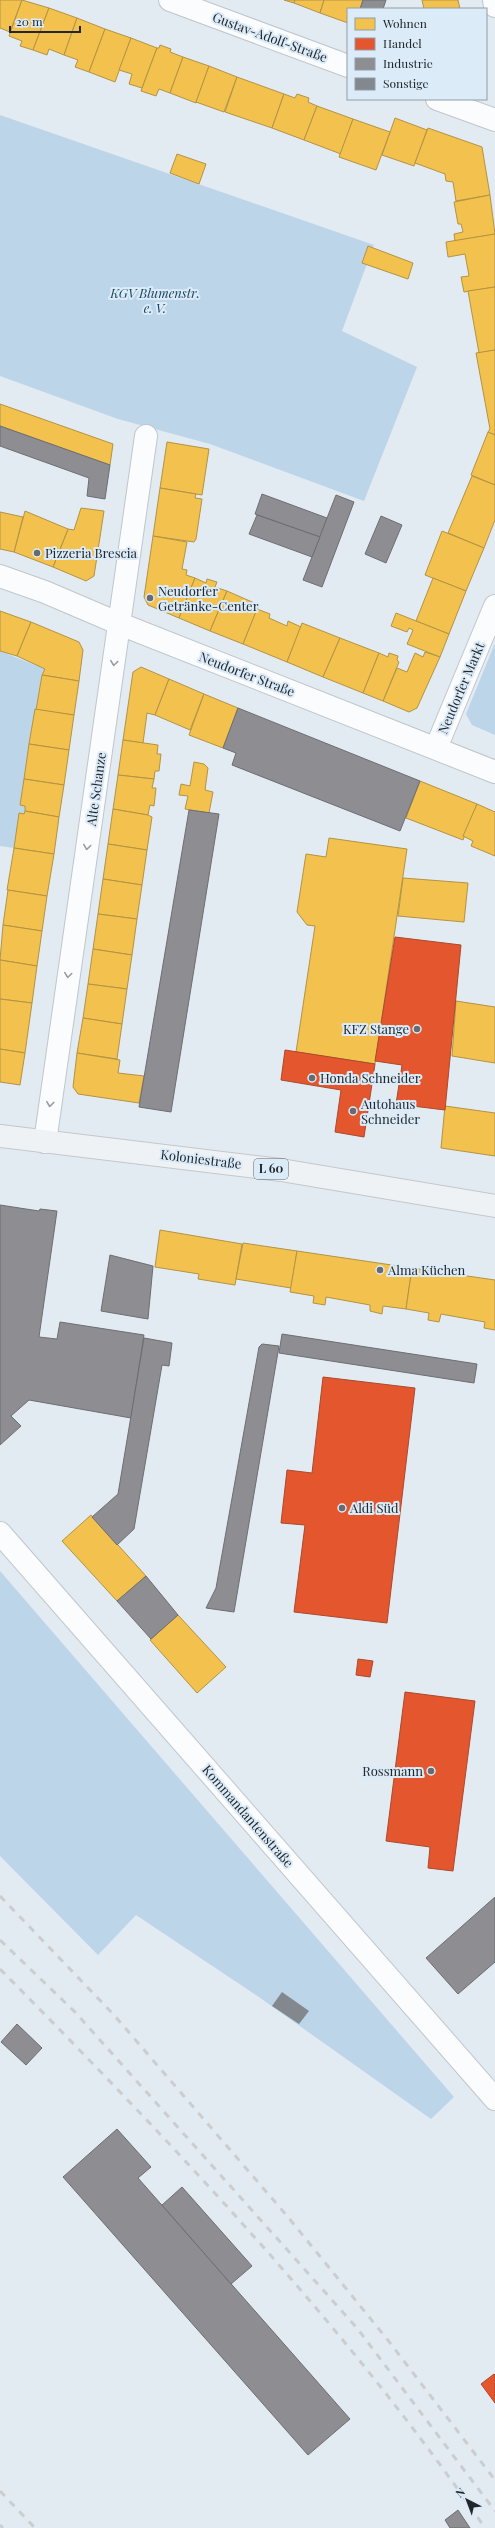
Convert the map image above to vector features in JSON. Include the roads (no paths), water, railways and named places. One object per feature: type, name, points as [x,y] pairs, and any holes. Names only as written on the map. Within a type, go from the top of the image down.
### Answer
[{"type":"main road","name":"Koloniestraße","points":[[0,1136],[282,1170],[495,1206]]},
{"type":"street","name":"Gustav-Adolf-Straße","points":[[170,0],[347,66]]},
{"type":"street","points":[[494,0],[495,6]]},
{"type":"street","points":[[440,100],[495,120]]},
{"type":"street","name":"Alte Schanze","points":[[45,1142],[146,436]]},
{"type":"street","name":"Neudorfer Straße","points":[[0,576],[45,592],[120,624],[495,772]]},
{"type":"street","name":"Neudorfer Markt","points":[[436,748],[495,606]]},
{"type":"street","name":"Kommandantenstraße","points":[[0,1533],[495,2099]]},
{"type":"railway","points":[[0,1896],[114,2015],[288,2217],[387,2339],[495,2480]]},
{"type":"railway","points":[[0,1940],[75,2012],[357,2328],[495,2511]]},
{"type":"railway","points":[[0,1969],[193,2169],[316,2308],[374,2379],[431,2453],[485,2528]]},
{"type":"railway","points":[[0,2491],[35,2528]]},
{"type":"railway","points":[[0,2525],[3,2528]]},
{"type":"place","name":"Pizzeria Brescia","points":[[37,553]]},
{"type":"place","name":"Neudorfer Getränke-Center","points":[[150,598]]},
{"type":"place","name":"KFZ Stange","points":[[417,1029]]},
{"type":"place","name":"Honda Schneider","points":[[312,1078]]},
{"type":"place","name":"Autohaus Schneider","points":[[353,1111]]},
{"type":"place","name":"Alma Küchen","points":[[380,1270]]},
{"type":"place","name":"Aldi Süd","points":[[342,1508]]},
{"type":"place","name":"Rossmann","points":[[431,1771]]},
{"type":"park label","name":"KGV Blumenstr. e. V.","points":[[155,300]]}]
